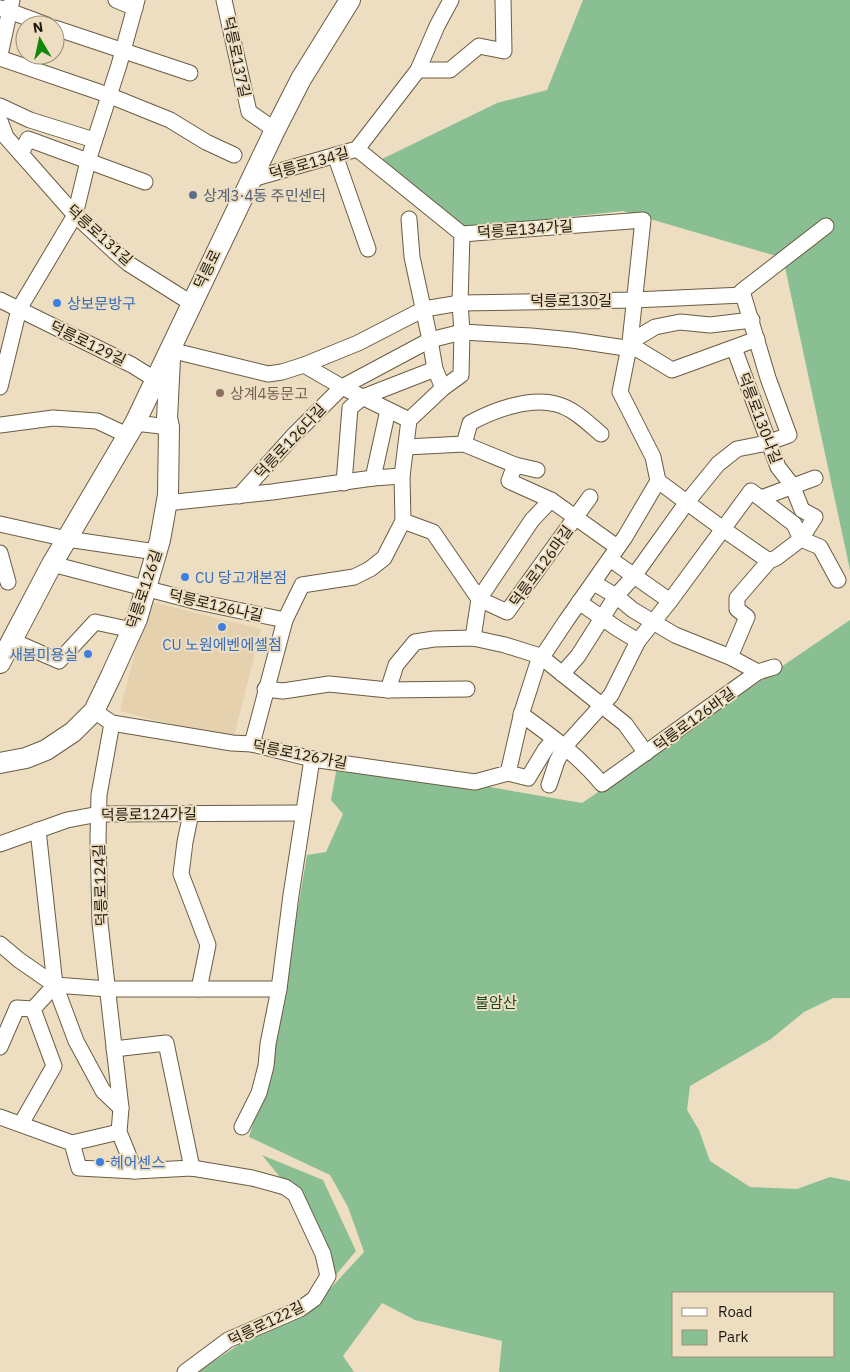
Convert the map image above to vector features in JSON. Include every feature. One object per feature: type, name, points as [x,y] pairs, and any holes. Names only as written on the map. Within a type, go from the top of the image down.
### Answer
[{"type":"main road","name":"덕릉로","points":[[0,663],[52,564],[131,429],[275,130],[306,71],[350,0]]},
{"type":"main road","name":"덕릉로126길","points":[[0,763],[26,758],[46,750],[73,732],[94,711],[132,630],[147,588],[160,540],[168,494],[169,427],[166,418],[170,350]]},
{"type":"street","points":[[0,387],[19,309],[75,215],[94,140],[136,4],[116,0]]},
{"type":"street","name":"덕릉로137길","points":[[224,0],[249,112],[275,130]]},
{"type":"street","name":"덕릉로134길","points":[[252,179],[358,149],[418,70],[437,26],[451,0]]},
{"type":"street","points":[[418,70],[450,70],[479,46],[504,51],[503,0]]},
{"type":"street","points":[[25,15],[7,6],[0,56],[108,95],[170,120],[206,142],[234,155]]},
{"type":"street","points":[[65,31],[190,73]]},
{"type":"street","points":[[0,106],[30,120],[94,140]]},
{"type":"street","name":"덕릉로131길","points":[[0,121],[6,137],[75,215],[130,264],[191,303]]},
{"type":"street","points":[[21,154],[28,139],[145,182]]},
{"type":"street","name":"덕릉로134가길","points":[[358,149],[462,234],[643,220],[634,300]]},
{"type":"street","points":[[335,155],[368,249]]},
{"type":"street","points":[[409,219],[412,257],[435,369],[443,388]]},
{"type":"street","points":[[634,300],[743,295],[742,291],[826,226]]},
{"type":"street","points":[[252,744],[265,689],[285,620],[302,586],[354,577],[370,569],[384,558],[403,521],[402,476],[409,420],[443,388],[461,375],[462,332],[460,302],[462,234]]},
{"type":"street","name":"덕릉로130나길","points":[[743,295],[768,378],[789,435],[770,442]]},
{"type":"street","name":"덕릉로129길","points":[[0,300],[132,365],[156,380]]},
{"type":"street","name":"덕릉로130길","points":[[170,350],[268,374],[304,365],[358,343],[424,309],[460,302],[634,300],[629,345],[620,392],[653,457],[658,481]]},
{"type":"street","points":[[629,345],[655,327],[680,322],[710,324],[752,320]]},
{"type":"street","points":[[462,332],[629,345],[672,370],[757,339]]},
{"type":"street","name":"덕릉로126다길","points":[[239,496],[342,387],[430,340],[462,332]]},
{"type":"street","name":"덕릉로130나길","points":[[734,348],[778,467],[792,485],[802,510],[815,517],[801,538]]},
{"type":"street","points":[[304,365],[342,387],[409,420]]},
{"type":"street","points":[[363,397],[435,369]]},
{"type":"street","name":"덕릉로126다길","points":[[344,483],[350,408],[363,397]]},
{"type":"street","points":[[464,444],[470,423],[486,414],[533,401],[557,404],[577,414],[601,434]]},
{"type":"street","points":[[373,478],[388,410]]},
{"type":"street","points":[[0,425],[53,418],[97,421],[131,429],[169,427]]},
{"type":"street","points":[[562,674],[578,656],[616,596],[634,576],[687,502],[718,464],[737,449],[770,442]]},
{"type":"street","points":[[406,447],[464,444],[515,465],[537,470]]},
{"type":"street","name":"덕릉로126마길","points":[[515,465],[509,481],[551,500],[576,517],[634,576],[670,601]]},
{"type":"street","name":"덕릉로126다길","points":[[166,503],[402,476]]},
{"type":"street","points":[[761,498],[815,478]]},
{"type":"street","points":[[508,773],[521,714],[540,656],[542,656],[594,583],[625,537],[658,481],[769,561]]},
{"type":"street","points":[[602,704],[611,695],[638,641],[682,586],[751,491],[794,524],[801,538],[820,547],[838,580]]},
{"type":"street","name":"덕릉로126마길","points":[[479,599],[507,612],[590,497]]},
{"type":"street","points":[[474,638],[479,599],[532,520],[551,500]]},
{"type":"street","points":[[403,521],[433,532],[479,599]]},
{"type":"street","points":[[0,524],[67,539],[156,552]]},
{"type":"street","points":[[730,657],[747,617],[737,609],[737,598],[769,561],[776,558],[801,538]]},
{"type":"street","points":[[0,553],[8,582]]},
{"type":"street","points":[[52,564],[147,588]]},
{"type":"street","points":[[594,583],[616,596],[633,610],[675,635],[730,657],[758,672]]},
{"type":"street","name":"덕릉로126나길","points":[[147,588],[198,602],[285,620]]},
{"type":"street","points":[[579,602],[638,641]]},
{"type":"street","points":[[11,640],[59,661],[95,622],[132,630]]},
{"type":"street","points":[[388,690],[396,665],[415,642],[434,639],[474,638],[540,656]]},
{"type":"street","name":"덕릉로126바길","points":[[540,656],[625,724],[646,754],[758,672],[774,667]]},
{"type":"street","points":[[265,689],[283,692],[329,684],[388,690],[468,689]]},
{"type":"street","name":"덕릉로126가길","points":[[94,711],[112,723],[252,744],[312,759],[475,782],[508,773],[528,778],[545,750],[582,727],[602,704]]},
{"type":"street","points":[[521,714],[559,742],[592,771],[602,784],[646,754]]},
{"type":"street","name":"덕릉로124길","points":[[112,723],[99,795],[100,923],[120,1108],[119,1132]]},
{"type":"street","name":"덕릉로126가길","points":[[549,785],[559,742]]},
{"type":"street","points":[[242,1128],[259,1093],[266,1066],[312,759]]},
{"type":"street","points":[[191,813],[181,874],[208,945],[199,989]]},
{"type":"street","name":"덕릉로124가길","points":[[0,844],[67,820],[99,814],[303,813]]},
{"type":"street","points":[[38,830],[55,985],[76,1041],[103,1091],[120,1108]]},
{"type":"street","points":[[0,944],[55,985],[108,989],[279,989]]},
{"type":"street","points":[[33,1009],[55,985]]},
{"type":"street","points":[[0,1047],[17,1008],[33,1009]]},
{"type":"street","points":[[21,1124],[54,1066],[33,1009]]},
{"type":"street","points":[[114,1049],[166,1043],[192,1168]]},
{"type":"street","points":[[0,1117],[72,1143],[119,1132],[135,1171]]},
{"type":"street","name":"덕릉로122길","points":[[72,1143],[79,1168],[135,1171],[192,1168],[252,1178],[285,1187],[294,1194],[323,1254],[328,1276],[314,1299],[300,1308],[228,1340],[185,1372]]},
{"type":"shaded area","points":[[148,601],[261,629],[233,740],[120,711]]},
{"type":"green space","points":[[583,0],[850,0],[850,570],[783,258],[623,211],[466,228],[380,160],[497,103],[547,90]]},
{"type":"green space","name":"불암산","points":[[850,620],[850,998],[833,998],[804,1012],[771,1039],[690,1086],[687,1110],[699,1130],[710,1161],[750,1187],[797,1189],[830,1177],[850,1181],[850,1372],[499,1372],[502,1341],[415,1320],[382,1303],[343,1356],[354,1372],[197,1372],[240,1344],[305,1316],[364,1252],[348,1207],[330,1175],[249,1137],[271,1065],[307,855],[326,852],[343,814],[331,800],[338,761],[582,803]]},
{"type":"green space","points":[[262,1155],[323,1180],[356,1251],[330,1282],[292,1192]]},
{"type":"place","name":"상계3·4동 주민센터","points":[[193,195]]},
{"type":"place","name":"상보문방구","points":[[57,303]]},
{"type":"place","name":"상계4동문고","points":[[220,393]]},
{"type":"place","name":"CU 당고개본점","points":[[185,577]]},
{"type":"place","name":"CU 노원에벤에셀점","points":[[222,627]]},
{"type":"place","name":"새봄미용실","points":[[88,654]]},
{"type":"place","name":"헤어센스","points":[[100,1162]]}]
